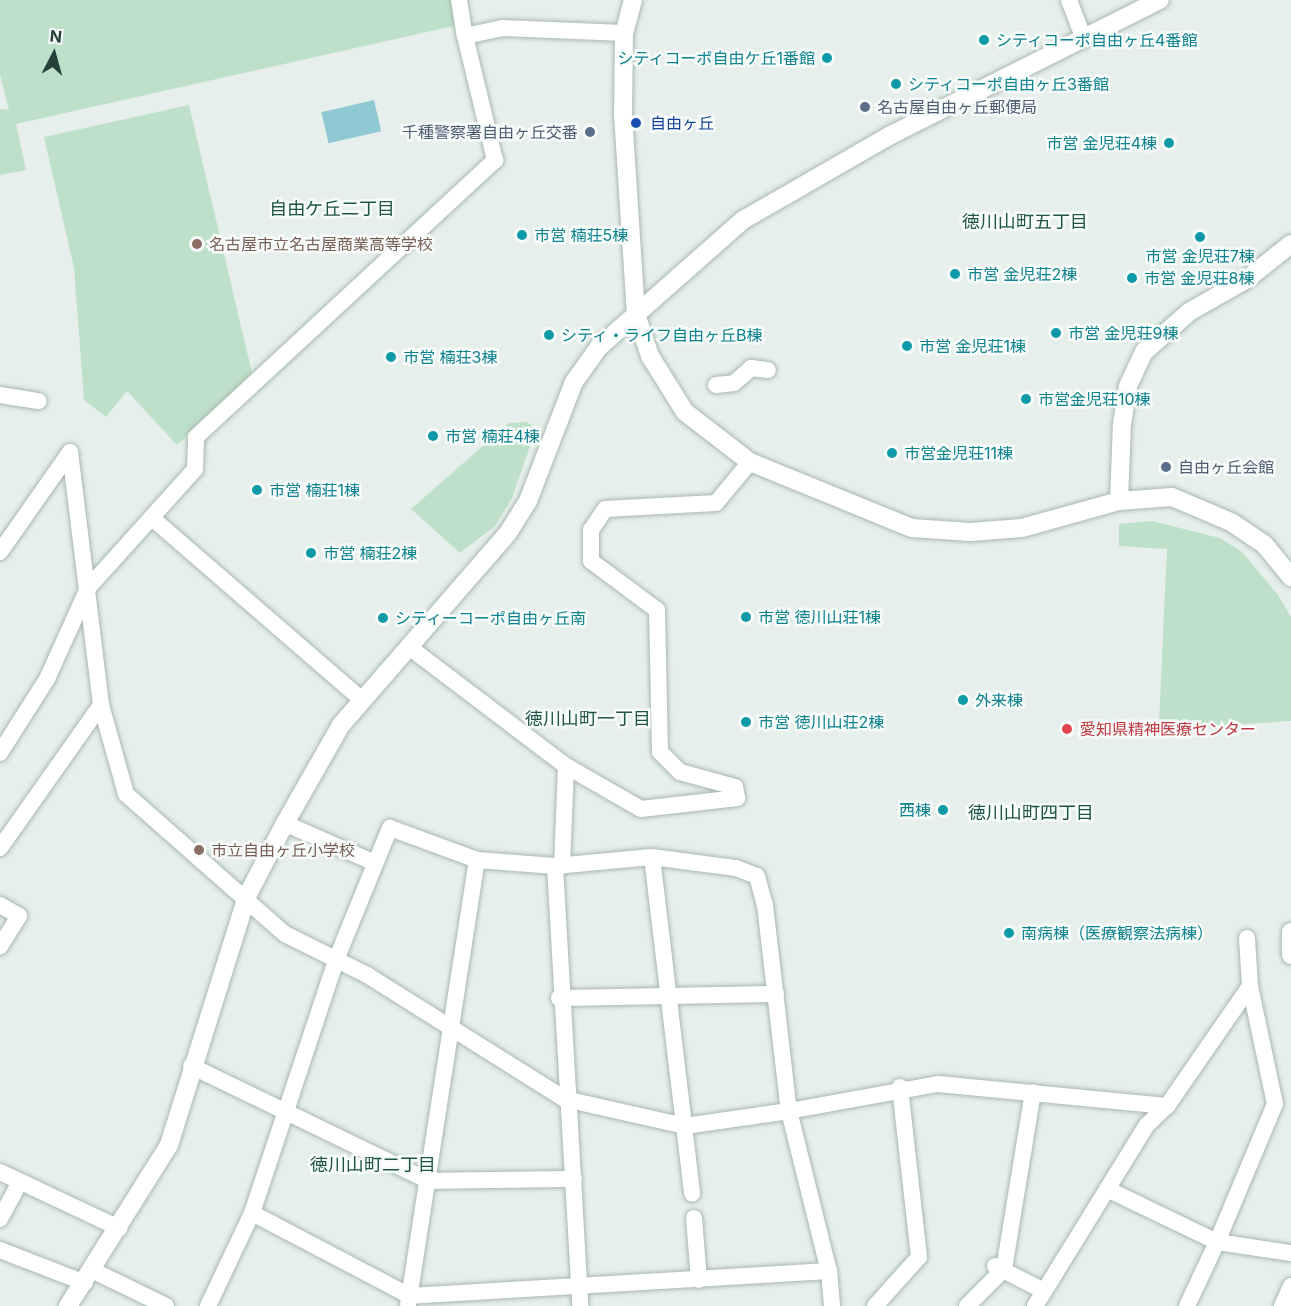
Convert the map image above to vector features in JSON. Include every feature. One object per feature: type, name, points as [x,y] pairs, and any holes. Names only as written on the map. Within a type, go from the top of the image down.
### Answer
[{"type":"street","points":[[0,753],[47,679],[88,588],[195,469],[196,437],[495,160],[465,36],[459,0]]},
{"type":"street","points":[[633,0],[624,33],[623,114],[636,314],[650,356],[684,412],[750,462],[912,528],[970,532],[1022,528],[1119,501],[1172,497],[1207,510],[1264,544],[1291,577]]},
{"type":"street","points":[[1069,0],[1083,37]]},
{"type":"street","points":[[68,1306],[90,1277],[169,1145],[191,1066],[247,896],[284,823],[361,699],[410,647],[508,533],[528,501],[574,382],[599,347],[743,220],[891,135],[1160,0]]},
{"type":"street","points":[[465,36],[503,28],[624,33]]},
{"type":"street","points":[[1119,501],[1122,424],[1128,386],[1144,352],[1190,312],[1247,279],[1291,244]]},
{"type":"street","points":[[716,385],[734,382],[751,368],[768,370]]},
{"type":"street","points":[[0,395],[39,401]]},
{"type":"street","points":[[0,552],[70,452],[101,705],[126,794],[247,896],[285,934],[336,960],[448,1031],[565,1099],[686,1126],[789,1111],[900,1088],[938,1084],[1167,1106]]},
{"type":"street","points":[[410,647],[566,766],[641,808],[737,798],[735,787],[680,772],[660,752],[657,610],[591,561],[591,530],[605,509],[716,503],[750,462]]},
{"type":"street","points":[[152,518],[361,699]]},
{"type":"street","points":[[0,848],[101,705]]},
{"type":"street","points":[[566,766],[559,866],[560,998],[565,1099],[574,1179],[580,1306]]},
{"type":"street","points":[[284,823],[373,862]]},
{"type":"street","points":[[208,1306],[252,1214],[289,1114],[336,960],[373,862],[390,828],[477,860],[559,866],[652,857],[736,867],[756,876],[776,994],[789,1111],[829,1271],[832,1306]]},
{"type":"street","points":[[652,857],[686,1126],[692,1194]]},
{"type":"street","points":[[409,1301],[429,1181],[448,1031],[477,860]]},
{"type":"street","points":[[0,905],[19,916],[0,947]]},
{"type":"street","points":[[1291,932],[1291,955]]},
{"type":"street","points":[[1187,1306],[1217,1242],[1275,1104],[1250,986],[1247,938]]},
{"type":"street","points":[[1000,1267],[1038,1301],[1147,1125],[1167,1106],[1250,986]]},
{"type":"street","points":[[560,998],[776,994]]},
{"type":"street","points":[[191,1066],[429,1181],[574,1179]]},
{"type":"street","points":[[875,1306],[919,1257],[900,1088]]},
{"type":"street","points":[[967,1306],[1000,1267],[1033,1092]]},
{"type":"street","points":[[0,1172],[119,1228]]},
{"type":"street","points":[[0,1219],[20,1182]]},
{"type":"street","points":[[1107,1189],[1217,1242],[1291,1253]]},
{"type":"street","points":[[252,1214],[409,1301],[829,1271]]},
{"type":"street","points":[[694,1218],[699,1280]]},
{"type":"street","points":[[0,1250],[90,1277],[166,1306]]},
{"type":"street","points":[[1282,1306],[1291,1286]]},
{"type":"green space","points":[[0,0],[454,0],[458,25],[16,124],[26,170],[0,175],[0,109],[9,110],[0,75]]},
{"type":"green space","points":[[189,105],[252,373],[177,445],[127,391],[106,417],[84,400],[74,268],[44,137]]},
{"type":"green space","points":[[527,422],[536,429],[512,498],[495,526],[460,553],[411,509],[509,423]]},
{"type":"green space","points":[[1152,521],[1220,538],[1242,552],[1278,595],[1291,617],[1291,721],[1176,729],[1159,724],[1167,549],[1119,546],[1119,524]]},
{"type":"water","points":[[374,100],[381,131],[329,143],[321,112]]},
{"type":"place","name":"シティコーポ自由ヶ丘4番館","points":[[984,40]]},
{"type":"place","name":"シティコーポ自由ケ丘1番館","points":[[827,58]]},
{"type":"place","name":"シティコーポ自由ヶ丘3番館","points":[[896,84]]},
{"type":"place","name":"名古屋自由ヶ丘郵便局","points":[[865,107]]},
{"type":"place","name":"自由ヶ丘","points":[[636,123]]},
{"type":"place","name":"千種警察署自由ヶ丘交番","points":[[590,132]]},
{"type":"place","name":"市営 金児荘4棟","points":[[1169,143]]},
{"type":"place","name":"市営 楠荘5棟","points":[[522,235]]},
{"type":"place","name":"市営 金児荘7棟","points":[[1200,237]]},
{"type":"place","name":"名古屋市立名古屋商業高等学校","points":[[197,244]]},
{"type":"place","name":"市営 金児荘2棟","points":[[955,274]]},
{"type":"place","name":"市営 金児荘8棟","points":[[1132,278]]},
{"type":"place","name":"市営 金児荘9棟","points":[[1056,333]]},
{"type":"place","name":"シティ・ライフ自由ヶ丘B棟","points":[[549,335]]},
{"type":"place","name":"市営 金児荘1棟","points":[[907,346]]},
{"type":"place","name":"市営 楠荘3棟","points":[[391,357]]},
{"type":"place","name":"市営金児荘10棟","points":[[1026,399]]},
{"type":"place","name":"市営 楠荘4棟","points":[[433,436]]},
{"type":"place","name":"市営金児荘11棟","points":[[892,453]]},
{"type":"place","name":"自由ヶ丘会館","points":[[1166,467]]},
{"type":"place","name":"市営 楠荘1棟","points":[[257,490]]},
{"type":"place","name":"市営 楠荘2棟","points":[[311,553]]},
{"type":"place","name":"市営 徳川山荘1棟","points":[[746,617]]},
{"type":"place","name":"シティーコーポ自由ヶ丘南","points":[[383,618]]},
{"type":"place","name":"外来棟","points":[[963,700]]},
{"type":"place","name":"市営 徳川山荘2棟","points":[[746,722]]},
{"type":"place","name":"愛知県精神医療センター","points":[[1067,729]]},
{"type":"place","name":"西棟","points":[[943,810]]},
{"type":"place","name":"市立自由ヶ丘小学校","points":[[199,850]]},
{"type":"place","name":"南病棟（医療観察法病棟）","points":[[1009,933]]},
{"type":"district","name":"自由ケ丘二丁目","points":[[332,209]]},
{"type":"district","name":"徳川山町五丁目","points":[[1025,222]]},
{"type":"district","name":"徳川山町一丁目","points":[[588,719]]},
{"type":"district","name":"徳川山町四丁目","points":[[1031,813]]},
{"type":"district","name":"徳川山町二丁目","points":[[373,1165]]}]
